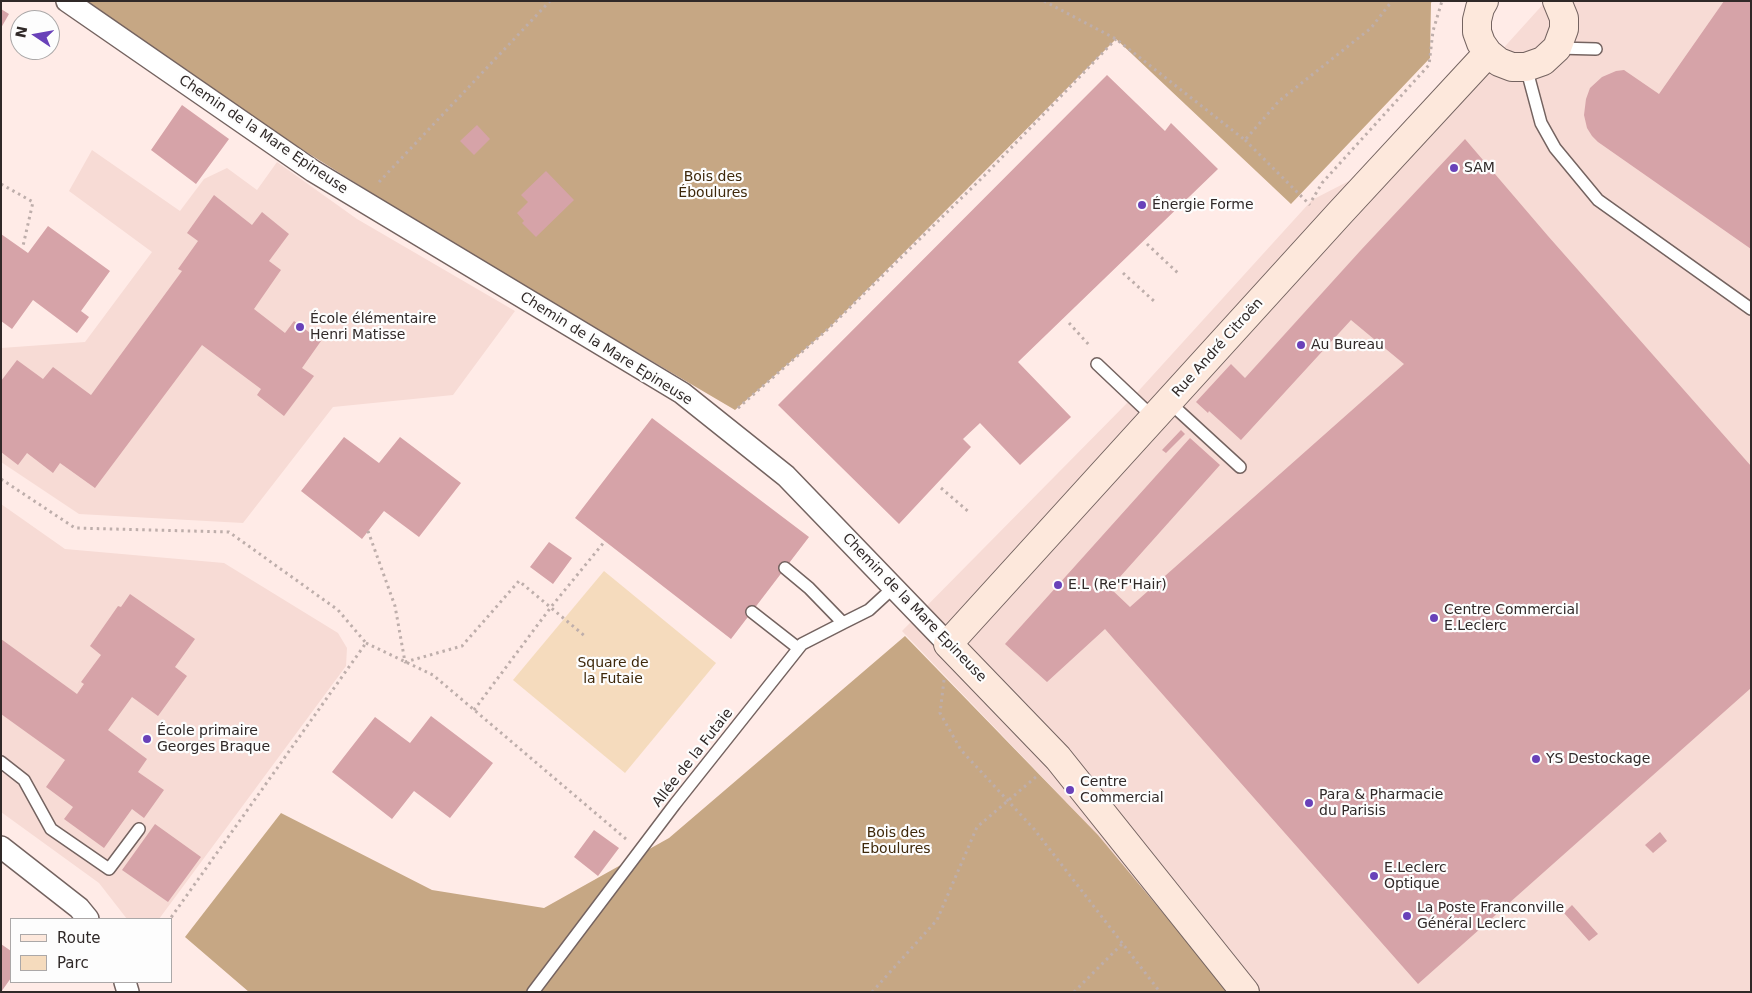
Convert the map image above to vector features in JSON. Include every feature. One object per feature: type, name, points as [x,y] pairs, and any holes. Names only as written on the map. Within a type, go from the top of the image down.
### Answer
[{"type":"main road","points":[[1484,1],[1477,20],[1477,32],[1481,43],[1488,53],[1499,62],[1512,67],[1526,67],[1543,61],[1557,48],[1564,28],[1564,18],[1558,1]]},
{"type":"main road","name":"Rue André Citroën","points":[[948,644],[1488,53]]},
{"type":"main road","name":"Chemin de la Mare Epineuse","points":[[948,644],[1058,758],[1245,992]]},
{"type":"street","name":"Chemin de la Mare Epineuse","points":[[67,1],[313,171],[682,393],[786,476],[948,644]]},
{"type":"street","points":[[1,847],[79,908],[87,918]]},
{"type":"lane","points":[[1557,48],[1596,49]]},
{"type":"lane","points":[[1526,67],[1541,122],[1555,148],[1598,200],[1751,309]]},
{"type":"lane","points":[[1098,364],[1240,467]]},
{"type":"lane","points":[[785,568],[809,588],[843,623]]},
{"type":"lane","name":"Allée de la Futaie","points":[[533,992],[798,648],[802,644],[869,610],[894,587]]},
{"type":"lane","points":[[752,612],[798,648]]},
{"type":"lane","points":[[1,762],[24,780],[51,829],[109,869],[139,829]]},
{"type":"path","points":[[362,200],[550,1]]},
{"type":"path","points":[[1044,1],[1116,39],[1245,140],[1317,210]]},
{"type":"path","points":[[1245,140],[1279,102],[1371,28],[1392,1]]},
{"type":"path","points":[[1311,206],[1317,190],[1322,184],[1429,65],[1433,31],[1442,1]]},
{"type":"path","points":[[722,424],[764,384],[827,330],[984,176],[1116,39]]},
{"type":"path","points":[[1,184],[33,202],[22,246]]},
{"type":"path","points":[[1147,244],[1180,275]]},
{"type":"path","points":[[1123,273],[1154,302]]},
{"type":"path","points":[[1069,323],[1095,352]]},
{"type":"path","points":[[1,479],[75,528],[229,532],[338,610],[366,643],[433,675],[640,851]]},
{"type":"path","points":[[941,488],[970,513]]},
{"type":"path","points":[[368,532],[395,606],[405,662]]},
{"type":"path","points":[[474,710],[550,607],[605,541]]},
{"type":"path","points":[[405,662],[462,646],[519,581],[586,637]]},
{"type":"path","points":[[171,918],[366,643]]},
{"type":"path","points":[[946,675],[940,713],[961,750],[1034,829],[1160,992]]},
{"type":"path","points":[[872,992],[937,920],[977,827],[1042,772]]},
{"type":"path","points":[[1074,992],[1122,944]]},
{"type":"shaded area","points":[[1546,1],[1751,1],[1751,992],[1229,992],[1098,835],[902,631],[1133,397],[1312,200],[1413,148]]},
{"type":"shaded area","name":"École élémentaire Henri Matisse","points":[[92,150],[180,211],[204,179],[227,168],[257,190],[277,162],[357,219],[515,311],[453,395],[333,407],[243,523],[79,514],[1,462],[1,348],[85,342],[152,252],[69,191]]},
{"type":"shaded area","name":"École primaire Georges Braque","points":[[1,504],[65,549],[224,563],[338,633],[347,648],[346,666],[160,918],[126,918],[99,883],[1,812]]},
{"type":"green space","name":"Bois des Éboulures","points":[[74,1],[1432,1],[1430,58],[1291,204],[1116,39],[827,330],[735,410],[453,244],[212,93]]},
{"type":"green space","name":"Square de la Futaie","points":[[604,571],[716,663],[625,773],[513,680]]},
{"type":"green space","name":"Bois des Eboulures","points":[[905,636],[1098,835],[1229,992],[249,992],[185,937],[281,813],[432,890],[544,908],[669,838]]},
{"type":"building","points":[[1724,1],[1751,1],[1751,249],[1598,142],[1587,128],[1584,115],[1586,99],[1590,88],[1602,77],[1616,71],[1624,70],[1659,94]]},
{"type":"building","points":[[1,9],[9,14],[1,28]]},
{"type":"building","points":[[1107,75],[1165,131],[1171,123],[1218,169],[1018,362],[1071,417],[1020,465],[980,423],[963,439],[971,447],[899,524],[778,405]]},
{"type":"building","points":[[182,105],[229,139],[196,184],[151,150]]},
{"type":"building","points":[[477,125],[490,139],[474,155],[460,141]]},
{"type":"building","name":"Centre Commercial E.Leclerc","points":[[1465,139],[1751,466],[1751,688],[1418,984],[1105,629],[1047,682],[1005,644],[1190,438],[1220,465],[1110,588],[1130,607],[1404,364],[1351,320],[1241,440],[1209,411],[1208,413],[1196,402],[1231,364],[1245,378]]},
{"type":"building","points":[[546,171],[574,200],[536,237],[522,223],[524,221],[517,213],[528,202],[521,195]]},
{"type":"building","points":[[214,195],[252,225],[262,212],[289,234],[269,261],[281,270],[254,309],[285,333],[294,321],[321,341],[302,368],[314,376],[284,416],[257,395],[261,389],[202,345],[95,488],[60,463],[53,473],[27,453],[18,465],[1,452],[1,381],[17,360],[43,379],[53,367],[91,395],[182,271],[178,269],[198,241],[187,233]]},
{"type":"building","points":[[48,226],[110,271],[81,311],[89,317],[77,333],[33,300],[12,329],[1,321],[1,234],[28,253]]},
{"type":"building","points":[[652,418],[809,537],[731,639],[575,518]]},
{"type":"building","points":[[1181,430],[1185,434],[1166,453],[1162,450]]},
{"type":"building","points":[[344,437],[379,463],[400,437],[461,483],[419,537],[384,511],[362,539],[301,491]]},
{"type":"building","points":[[549,542],[572,558],[553,584],[530,567]]},
{"type":"building","points":[[130,594],[195,639],[175,667],[187,676],[158,716],[132,697],[108,730],[147,759],[138,772],[164,790],[144,818],[132,809],[104,848],[64,819],[73,807],[46,787],[65,760],[1,714],[1,639],[77,694],[84,684],[81,682],[101,655],[90,646],[118,606],[121,607]]},
{"type":"building","points":[[431,716],[493,763],[450,818],[414,791],[392,819],[332,772],[375,717],[410,743]]},
{"type":"building","points":[[155,824],[201,857],[168,902],[122,870]]},
{"type":"building","points":[[594,830],[619,848],[598,876],[574,857]]},
{"type":"building","points":[[1660,832],[1667,841],[1653,853],[1645,845]]},
{"type":"building","points":[[1572,905],[1598,934],[1589,941],[1564,913]]},
{"type":"building","points":[[1,944],[10,950],[10,979],[1,992]]},
{"type":"place","name":"SAM","points":[[1454,168]]},
{"type":"place","name":"Énergie Forme","points":[[1142,205]]},
{"type":"place","name":"École élémentaire Henri Matisse","points":[[300,327]]},
{"type":"place","name":"Au Bureau","points":[[1301,345]]},
{"type":"place","name":"E.L (Re'F'Hair)","points":[[1058,585]]},
{"type":"place","name":"Centre Commercial E.Leclerc","points":[[1434,618]]},
{"type":"place","name":"École primaire Georges Braque","points":[[147,739]]},
{"type":"place","name":"YS Destockage","points":[[1536,759]]},
{"type":"place","name":"Centre Commercial","points":[[1070,790]]},
{"type":"place","name":"Para & Pharmacie du Parisis","points":[[1309,803]]},
{"type":"place","name":"E.Leclerc Optique","points":[[1374,876]]},
{"type":"place","name":"La Poste Franconville Général Leclerc","points":[[1407,916]]}]
